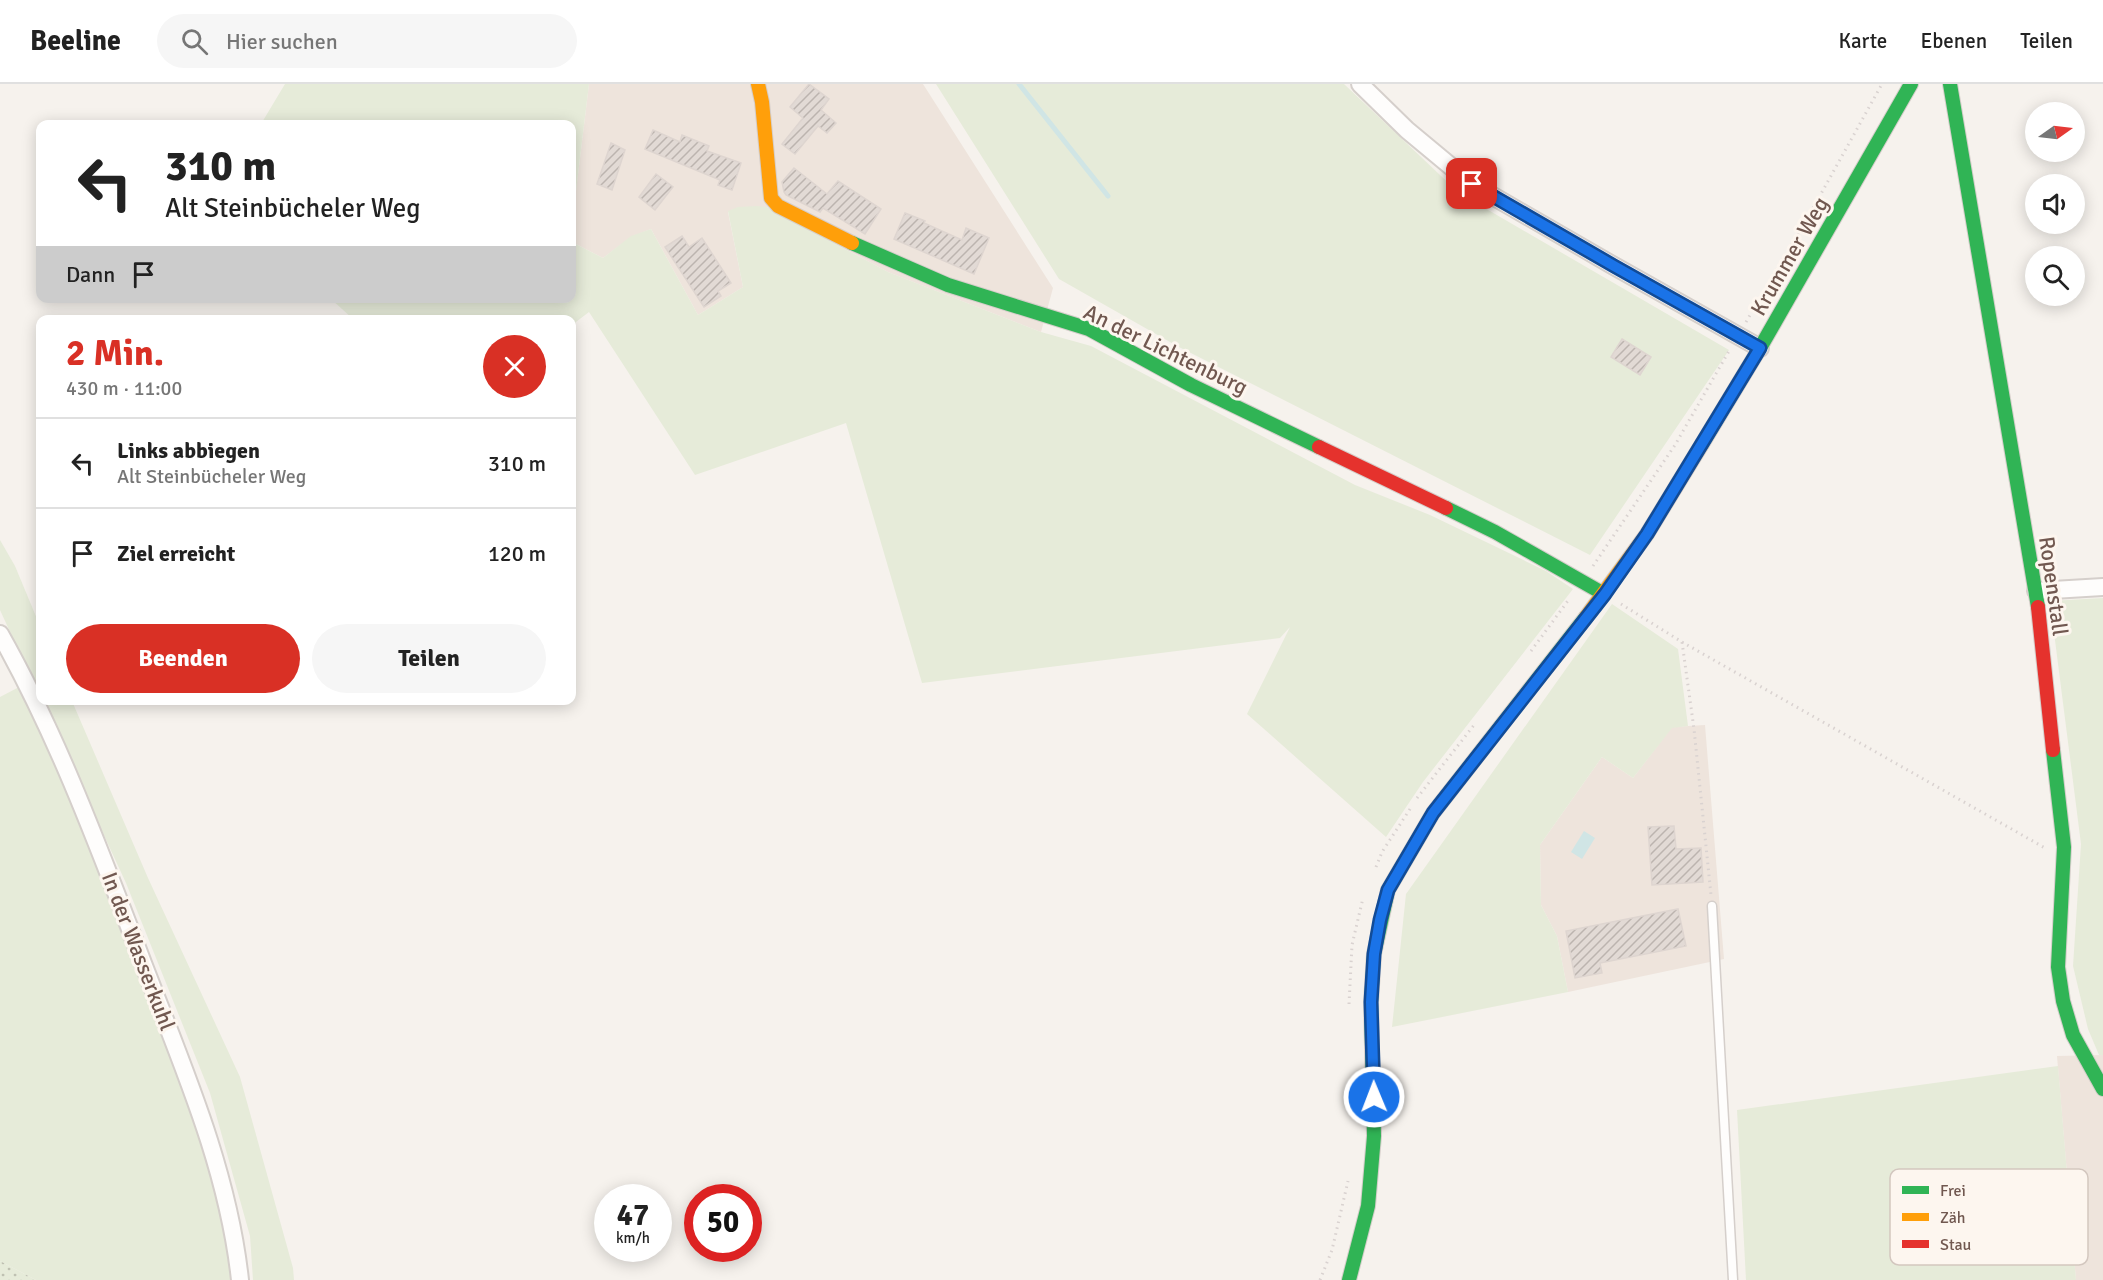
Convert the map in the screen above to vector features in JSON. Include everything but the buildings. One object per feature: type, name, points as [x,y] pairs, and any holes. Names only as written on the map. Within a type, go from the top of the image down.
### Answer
[{"type":"street","name":"An der Lichtenburg","points":[[758,84],[762,102],[769,186],[771,198],[778,206],[871,252],[948,285],[1053,320],[1089,329],[1191,385],[1495,532],[1605,594]]},
{"type":"street","points":[[1360,84],[1407,130],[1472,184],[1760,348]]},
{"type":"street","name":"Krummer Weg","points":[[1349,1280],[1368,1206],[1374,1136],[1371,1002],[1374,954],[1388,890],[1433,813],[1605,594],[1647,534],[1760,348],[1911,84]]},
{"type":"street","name":"Ropenstall","points":[[1950,84],[2036,591],[2064,846],[2058,967],[2062,1001],[2073,1035],[2103,1089]]},
{"type":"street","points":[[2036,591],[2103,587]]},
{"type":"street","name":"In der Wasserkuhl","points":[[0,634],[36,703]]},
{"type":"street","name":"In der Wasserkuhl","points":[[37,705],[65,765],[204,1121],[227,1199],[240,1280]]},
{"type":"lane","points":[[1712,906],[1733,1280]]},
{"type":"path","points":[[1605,594],[1682,642],[2047,849],[2064,846]]},
{"type":"path","points":[[1682,642],[1694,729],[1712,906]]},
{"type":"shaded area","points":[[589,84],[923,84],[1053,288],[1041,332],[888,272],[767,207],[728,212],[743,287],[698,315],[651,229],[631,237],[603,258],[576,244],[576,191]]},
{"type":"shaded area","points":[[1705,725],[1724,959],[1568,992],[1557,936],[1541,905],[1540,845],[1602,757],[1633,778],[1672,727]]},
{"type":"shaded area","points":[[1584,831],[1595,838],[1582,859],[1571,852]]},
{"type":"shaded area","points":[[2103,1055],[2103,1280],[2076,1280],[2075,1265],[2088,1265],[2088,1169],[2067,1169],[2057,1056]]},
{"type":"green space","points":[[285,84],[589,84],[576,191],[576,120],[263,120]]},
{"type":"green space","points":[[936,84],[1344,84],[1459,193],[1729,350],[1590,555],[1177,346],[1059,279]]},
{"type":"green space","points":[[738,207],[767,207],[888,272],[1041,332],[1091,346],[1355,485],[1430,515],[1546,571],[1573,589],[1423,782],[1386,837],[1247,714],[1290,627],[1280,638],[922,683],[846,423],[695,475],[589,312],[576,322],[576,315],[349,315],[335,303],[576,303],[576,244],[603,258],[631,236],[651,229],[698,315],[743,287],[728,211]]},
{"type":"green space","points":[[0,540],[15,566],[36,616],[36,688],[0,610]]},
{"type":"green space","points":[[2103,598],[2103,1055],[2099,1055],[2088,1029],[2073,966],[2081,844],[2050,601]]},
{"type":"green space","points":[[1612,604],[1678,649],[1688,726],[1672,728],[1633,778],[1602,757],[1540,845],[1541,905],[1557,936],[1568,992],[1392,1027],[1406,894]]},
{"type":"green space","points":[[21,686],[88,844],[200,1134],[235,1280],[36,1280],[0,1261],[0,697]]},
{"type":"green space","points":[[44,705],[74,705],[148,878],[240,1077],[293,1268],[294,1280],[253,1280],[250,1236],[210,1093],[126,883]]},
{"type":"green space","points":[[2058,1066],[2067,1169],[1890,1169],[1890,1265],[2075,1265],[2076,1280],[1746,1280],[1737,1110]]},
{"type":"green space","points":[[0,1261],[36,1280],[0,1280]]},
{"type":"waterway","points":[[1019,84],[1108,196]]},
{"type":"traffic: fast","points":[[1702,444],[1760,348],[1911,84]]},
{"type":"traffic: fast","points":[[1950,84],[2038,607]]},
{"type":"traffic: fast","points":[[852,243],[948,285],[1089,329],[1191,385],[1319,447]]},
{"type":"traffic: fast","points":[[1446,508],[1495,532],[1604,594]]},
{"type":"traffic: fast","points":[[1349,1280],[1368,1206],[1374,1136],[1371,1002],[1374,954],[1388,890],[1433,813],[1586,617]]},
{"type":"traffic: fast","points":[[2053,750],[2064,847],[2058,967],[2063,1001],[2073,1035],[2103,1089]]},
{"type":"traffic: slow","points":[[758,84],[762,102],[771,198],[778,206],[852,243]]},
{"type":"traffic: slow","points":[[1586,617],[1647,534],[1702,444]]},
{"type":"traffic: jam","points":[[1319,447],[1446,508]]},
{"type":"traffic: jam","points":[[2038,607],[2053,750]]},
{"type":"route","points":[[1374,1097],[1371,1002],[1374,954],[1388,890],[1433,813],[1605,594],[1647,534],[1760,348],[1472,184]]}]
